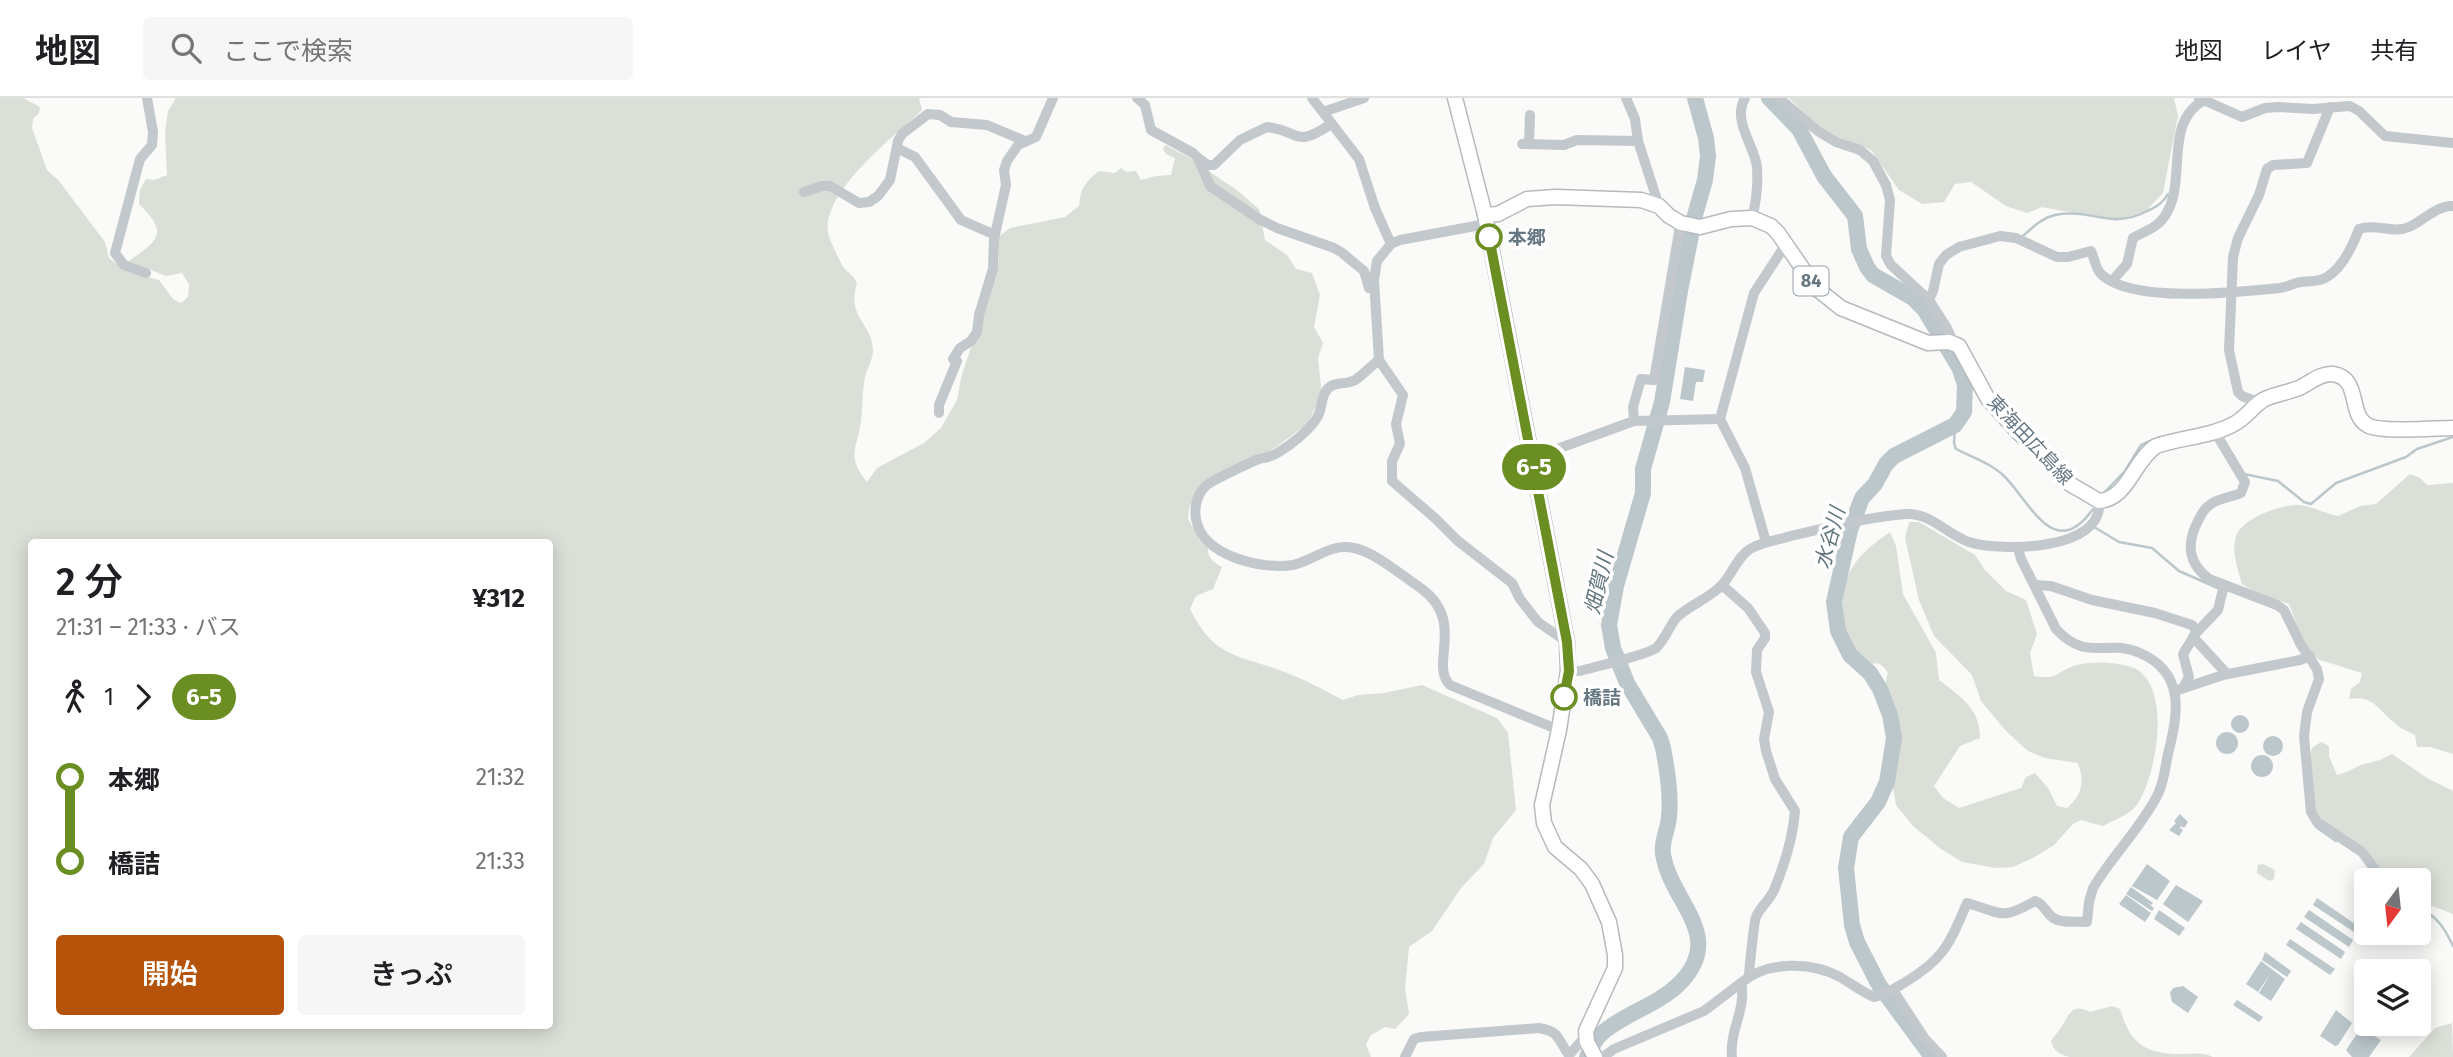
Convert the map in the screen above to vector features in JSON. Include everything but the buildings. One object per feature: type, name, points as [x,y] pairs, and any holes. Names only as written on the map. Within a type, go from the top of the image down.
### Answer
[{"type":"main road","points":[[1455,98],[1486,219],[1567,642],[1569,671],[1542,805],[1544,822],[1555,847],[1581,869],[1592,884],[1609,922],[1615,955],[1615,968],[1590,1022],[1586,1039],[1598,1056]]},
{"type":"main road","points":[[1486,219],[1528,200],[1556,197],[1641,200],[1659,206],[1680,222],[1700,227],[1731,219],[1752,218]]},
{"type":"main road","name":"84","points":[[1752,218],[1771,226],[1816,288],[1830,302],[1916,339],[1946,343]]},
{"type":"main road","name":"東海田広島線","points":[[1946,343],[1963,351],[1988,399],[2023,438],[2057,468],[2064,478],[2095,499]]},
{"type":"main road","points":[[2095,499],[2112,498],[2149,451],[2156,446],[2218,431],[2244,418],[2260,403],[2319,377],[2333,374],[2345,379],[2352,389],[2358,415],[2366,425],[2382,428],[2453,428]]},
{"type":"street","points":[[146,273],[124,265],[115,253],[140,159],[152,145],[147,98]]},
{"type":"street","points":[[940,413],[939,405],[957,360],[953,359],[958,350],[971,341],[977,332],[979,314],[993,269],[995,235],[1006,185],[1004,170],[1007,161],[1018,145],[1035,137],[1053,98]]},
{"type":"street","points":[[1138,98],[1145,105],[1152,130],[1214,165],[1240,140],[1267,127],[1299,138],[1319,132],[1331,124]]},
{"type":"street","points":[[1312,98],[1359,159],[1375,208],[1391,244]]},
{"type":"street","points":[[1323,112],[1364,98]]},
{"type":"street","points":[[1626,98],[1635,119],[1659,206]]},
{"type":"street","points":[[1745,98],[1740,108],[1740,117],[1757,165],[1752,218]]},
{"type":"street","points":[[1779,98],[1819,132],[1836,142],[1860,150],[1873,161],[1886,185],[1890,200],[1886,256],[1891,265],[1929,300],[1947,328],[1946,343]]},
{"type":"street","points":[[2112,281],[2127,264],[2133,238],[2155,227],[2168,211],[2176,183],[2175,162],[2182,126],[2202,99],[2242,117],[2265,108],[2313,109],[2350,106],[2389,137],[2453,143]]},
{"type":"street","points":[[2260,403],[2242,396],[2234,379],[2229,350],[2234,257],[2238,238],[2259,195],[2267,169],[2273,165],[2307,163],[2330,107]]},
{"type":"street","points":[[804,192],[830,186],[859,203],[869,202],[878,196],[890,180],[902,134],[928,114],[934,113],[951,122],[987,125],[1025,141]]},
{"type":"street","points":[[1531,115],[1526,144],[1564,145],[1577,140],[1639,141]]},
{"type":"street","points":[[897,148],[915,157],[961,220],[995,235]]},
{"type":"street","points":[[1198,158],[1210,186],[1270,226],[1334,248],[1364,271],[1375,321]]},
{"type":"street","points":[[1929,300],[1939,264],[1946,255],[1959,247],[2000,236],[2016,237],[2057,257],[2091,251],[2099,272],[2112,281],[2151,292],[2233,292],[2282,288],[2324,279],[2332,274],[2360,229],[2374,226],[2407,228],[2441,208],[2453,206]]},
{"type":"street","points":[[1486,219],[1457,231],[1413,236],[1391,244],[1375,264],[1375,321],[1379,360],[1403,395],[1396,424],[1400,444],[1392,461],[1392,481],[1458,541],[1511,583],[1538,622],[1567,642]]},
{"type":"street","points":[[1639,421],[1633,407],[1641,379],[1654,380],[1680,222]]},
{"type":"street","points":[[1766,542],[1745,468],[1720,419],[1754,293],[1786,244]]},
{"type":"street","points":[[1379,360],[1353,382],[1335,384],[1327,389],[1314,422],[1283,450],[1273,457],[1259,460],[1207,485],[1198,496],[1196,504],[1195,517],[1199,530],[1206,540],[1231,557],[1263,564],[1294,565],[1334,548],[1356,548],[1366,552],[1425,592],[1439,608],[1447,642],[1443,672],[1444,679],[1450,685],[1559,730]]},
{"type":"street","points":[[1533,463],[1556,449],[1639,421],[1720,419]]},
{"type":"street","points":[[2218,431],[2245,482],[2244,488],[2242,493],[2215,502],[2204,509],[2189,545],[2200,572],[2209,579],[2284,610],[2301,645],[2317,669],[2319,679],[2307,712],[2304,736],[2311,812],[2317,822],[2362,852],[2374,868]]},
{"type":"street","points":[[1569,671],[1580,671],[1655,649],[1677,618],[1722,585],[1744,554],[1766,542],[1852,523],[1911,514],[1934,522],[1972,543],[2018,548],[2070,538],[2081,533],[2097,518],[2100,509],[2095,499]]},
{"type":"street","points":[[2018,548],[2056,629],[2064,638],[2087,649],[2117,648],[2141,653],[2156,662],[2179,690]]},
{"type":"street","points":[[1722,585],[1748,608],[1765,633],[1765,638],[1757,650],[1756,673],[1769,712],[1764,739],[1766,751],[1774,777],[1795,811],[1791,834],[1774,889],[1755,918],[1731,1046],[1732,1057]]},
{"type":"street","points":[[2034,585],[2059,588],[2092,600],[2155,613],[2192,625],[2195,634],[2227,674]]},
{"type":"street","points":[[1598,1056],[1704,1011],[1745,979],[1783,966],[1828,972],[1874,997],[1893,990],[1929,967],[1944,952],[1967,903],[2007,915],[2035,901],[2061,922],[2087,922],[2093,888],[2153,803],[2162,783],[2179,690],[2189,677],[2182,657],[2195,634],[2218,610],[2224,585]]},
{"type":"street","points":[[2179,690],[2227,674],[2310,656]]},
{"type":"street","points":[[1893,990],[1925,1039],[1942,1057]]},
{"type":"street","points":[[1405,1057],[1414,1039],[1421,1037],[1539,1028],[1553,1031],[1569,1055],[1586,1039]]},
{"type":"shaded area","points":[[0,98],[23,98],[40,107],[39,113],[33,119],[32,128],[47,170],[59,181],[105,242],[109,258],[128,272],[159,280],[173,299],[181,303],[188,297],[189,284],[182,273],[166,276],[129,261],[156,236],[154,222],[139,204],[140,190],[146,179],[154,180],[167,175],[165,132],[168,111],[176,98],[919,98],[922,110],[862,166],[836,200],[829,217],[829,236],[842,265],[857,284],[857,313],[872,342],[873,354],[865,377],[855,451],[856,465],[867,482],[877,468],[924,443],[941,428],[957,400],[961,378],[999,261],[997,238],[1010,228],[1065,217],[1079,206],[1084,186],[1099,171],[1115,173],[1121,168],[1126,172],[1136,171],[1141,180],[1171,175],[1175,158],[1166,154],[1163,149],[1165,145],[1190,158],[1238,191],[1259,209],[1265,240],[1287,255],[1296,269],[1312,273],[1320,295],[1314,327],[1323,343],[1318,358],[1322,395],[1307,424],[1256,462],[1197,492],[1189,508],[1188,519],[1208,548],[1212,559],[1222,567],[1213,589],[1196,596],[1190,609],[1208,637],[1227,652],[1296,677],[1343,700],[1358,695],[1422,685],[1497,718],[1508,733],[1516,810],[1493,838],[1484,864],[1461,888],[1432,931],[1409,947],[1405,989],[1409,1014],[1395,1029],[1385,1027],[1371,1035],[1366,1044],[1371,1057],[0,1057]]},
{"type":"shaded area","points":[[1789,98],[2174,98],[2178,116],[2163,193],[2146,211],[2116,221],[2042,207],[2027,213],[2006,206],[1971,182],[1955,184],[1944,202],[1922,204],[1899,190],[1871,150],[1841,138],[1828,136]]},
{"type":"shaded area","points":[[1685,367],[1705,370],[1703,382],[1696,382],[1693,401],[1680,399]]},
{"type":"shaded area","points":[[2410,474],[2427,485],[2453,483],[2453,754],[2431,747],[2417,747],[2415,735],[2398,726],[2370,701],[2349,699],[2351,689],[2360,682],[2362,673],[2317,659],[2304,644],[2289,604],[2242,584],[2235,559],[2237,534],[2256,517],[2292,505],[2338,516],[2360,506],[2376,504]]},
{"type":"shaded area","points":[[1909,522],[1919,522],[1975,555],[1985,570],[2006,591],[2026,600],[2037,634],[2030,653],[2034,676],[2052,676],[2080,664],[2094,663],[2128,666],[2143,674],[2152,689],[2157,708],[2158,730],[2144,792],[2129,812],[2103,826],[2081,820],[2073,824],[2054,845],[2033,858],[2013,867],[1996,868],[1962,862],[1941,849],[1913,826],[1896,805],[1892,782],[1895,758],[1889,740],[1891,715],[1883,692],[1888,673],[1879,664],[1859,664],[1846,640],[1842,613],[1848,575],[1860,557],[1890,532],[1896,546],[1903,594],[1936,653],[1939,680],[1968,704],[1979,728],[1980,738],[1960,746],[1934,786],[1943,798],[1959,808],[2021,788],[2026,777],[2035,773],[2048,788],[2057,806],[2067,808],[2079,793],[2082,782],[2078,763],[2045,758],[2028,751],[2006,731],[1981,701],[1972,675],[1934,636],[1919,600],[1905,538]]},
{"type":"shaded area","points":[[2236,715],[2244,715],[2249,724],[2247,731],[2236,733],[2231,728],[2231,720]]},
{"type":"shaded area","points":[[2227,732],[2235,735],[2238,743],[2235,751],[2227,754],[2219,751],[2216,743],[2219,735]]},
{"type":"shaded area","points":[[2273,736],[2280,739],[2283,746],[2280,753],[2273,756],[2266,753],[2263,746],[2266,739]]},
{"type":"shaded area","points":[[2321,742],[2329,746],[2329,756],[2337,775],[2392,754],[2427,778],[2453,791],[2453,914],[2431,906],[2431,868],[2377,868],[2316,824],[2310,756],[2312,748]]},
{"type":"shaded area","points":[[2262,755],[2270,758],[2273,766],[2270,774],[2262,777],[2254,774],[2251,766],[2254,758]]},
{"type":"shaded area","points":[[2180,814],[2188,822],[2184,828],[2181,826],[2183,830],[2179,836],[2169,830]]},
{"type":"shaded area","points":[[2147,864],[2170,881],[2157,900],[2132,886]]},
{"type":"shaded area","points":[[2263,864],[2275,870],[2274,879],[2269,881],[2257,873],[2258,865]]},
{"type":"shaded area","points":[[2176,885],[2203,901],[2188,922],[2163,904]]},
{"type":"shaded area","points":[[2131,887],[2153,903],[2151,905],[2145,901],[2154,908],[2152,911],[2126,894]]},
{"type":"shaded area","points":[[2126,895],[2151,913],[2145,922],[2119,904]]},
{"type":"shaded area","points":[[2317,898],[2354,923],[2354,932],[2313,905]]},
{"type":"shaded area","points":[[2159,910],[2185,928],[2179,936],[2154,919]]},
{"type":"shaded area","points":[[2309,910],[2353,940],[2349,947],[2304,917]]},
{"type":"shaded area","points":[[2301,922],[2345,952],[2341,959],[2296,929]]},
{"type":"shaded area","points":[[2290,939],[2335,969],[2330,975],[2286,945]]},
{"type":"shaded area","points":[[2265,952],[2291,971],[2287,977],[2262,960]]},
{"type":"shaded area","points":[[2261,961],[2285,979],[2271,1001],[2259,993],[2271,973],[2258,992],[2246,984]]},
{"type":"shaded area","points":[[2183,986],[2198,997],[2188,1013],[2172,1002],[2170,993],[2173,988]]},
{"type":"shaded area","points":[[2237,1000],[2263,1017],[2259,1022],[2233,1005]]},
{"type":"shaded area","points":[[2112,1006],[2120,1009],[2134,1038],[2148,1049],[2213,1057],[2070,1057],[2055,1050],[2051,1041],[2070,1013],[2076,1009],[2090,1012]]},
{"type":"shaded area","points":[[2336,1010],[2352,1023],[2335,1046],[2320,1036]]},
{"type":"shaded area","points":[[2452,1023],[2453,1057],[2409,1057],[2428,1036],[2431,1036],[2435,1028]]},
{"type":"shaded area","points":[[2356,1036],[2374,1036],[2381,1040],[2369,1057],[2352,1057],[2346,1050]]},
{"type":"waterway","name":"畑賀川","points":[[1587,1057],[1601,1034],[1660,999],[1678,985],[1692,967],[1698,951],[1692,920],[1668,872],[1663,854],[1669,809],[1663,748],[1660,738],[1627,683],[1613,648],[1609,625],[1616,586],[1643,493],[1643,469],[1662,402],[1680,291],[1705,180],[1708,156],[1706,138],[1695,98]]},
{"type":"waterway","name":"水谷川","points":[[1769,98],[1799,129],[1824,176],[1855,216],[1859,249],[1867,267],[1873,275],[1913,298],[1924,309],[1960,369],[1965,385],[1964,412],[1955,425],[1894,456],[1862,498],[1850,530],[1834,602],[1838,631],[1850,655],[1870,673],[1880,689],[1890,715],[1894,738],[1887,782],[1878,802],[1851,837],[1846,868],[1852,925],[1857,942],[1879,985],[1932,1057]]},
{"type":"waterway","points":[[2023,236],[2050,216],[2080,214],[2123,219],[2156,206],[2168,194]]},
{"type":"waterway","points":[[1955,425],[1956,449],[1988,464],[2004,476],[2033,512],[2055,529],[2066,531],[2079,524],[2093,509]]},
{"type":"waterway","points":[[2102,495],[2125,471],[2141,445],[2160,437]]},
{"type":"waterway","points":[[2244,474],[2278,481],[2304,502],[2311,504],[2336,483],[2453,437]]},
{"type":"waterway","points":[[2094,527],[2119,542],[2152,548],[2179,571],[2220,589]]},
{"type":"waterway","points":[[2316,827],[2336,841]]},
{"type":"waterway","points":[[2431,915],[2440,923],[2453,946]]},
{"type":"bus line","name":"6-5","points":[[1489,237],[1567,642],[1569,671],[1564,697]]},
{"type":"place","name":"本郷","points":[[1489,237]]},
{"type":"place","name":"橋詰","points":[[1564,697]]}]
